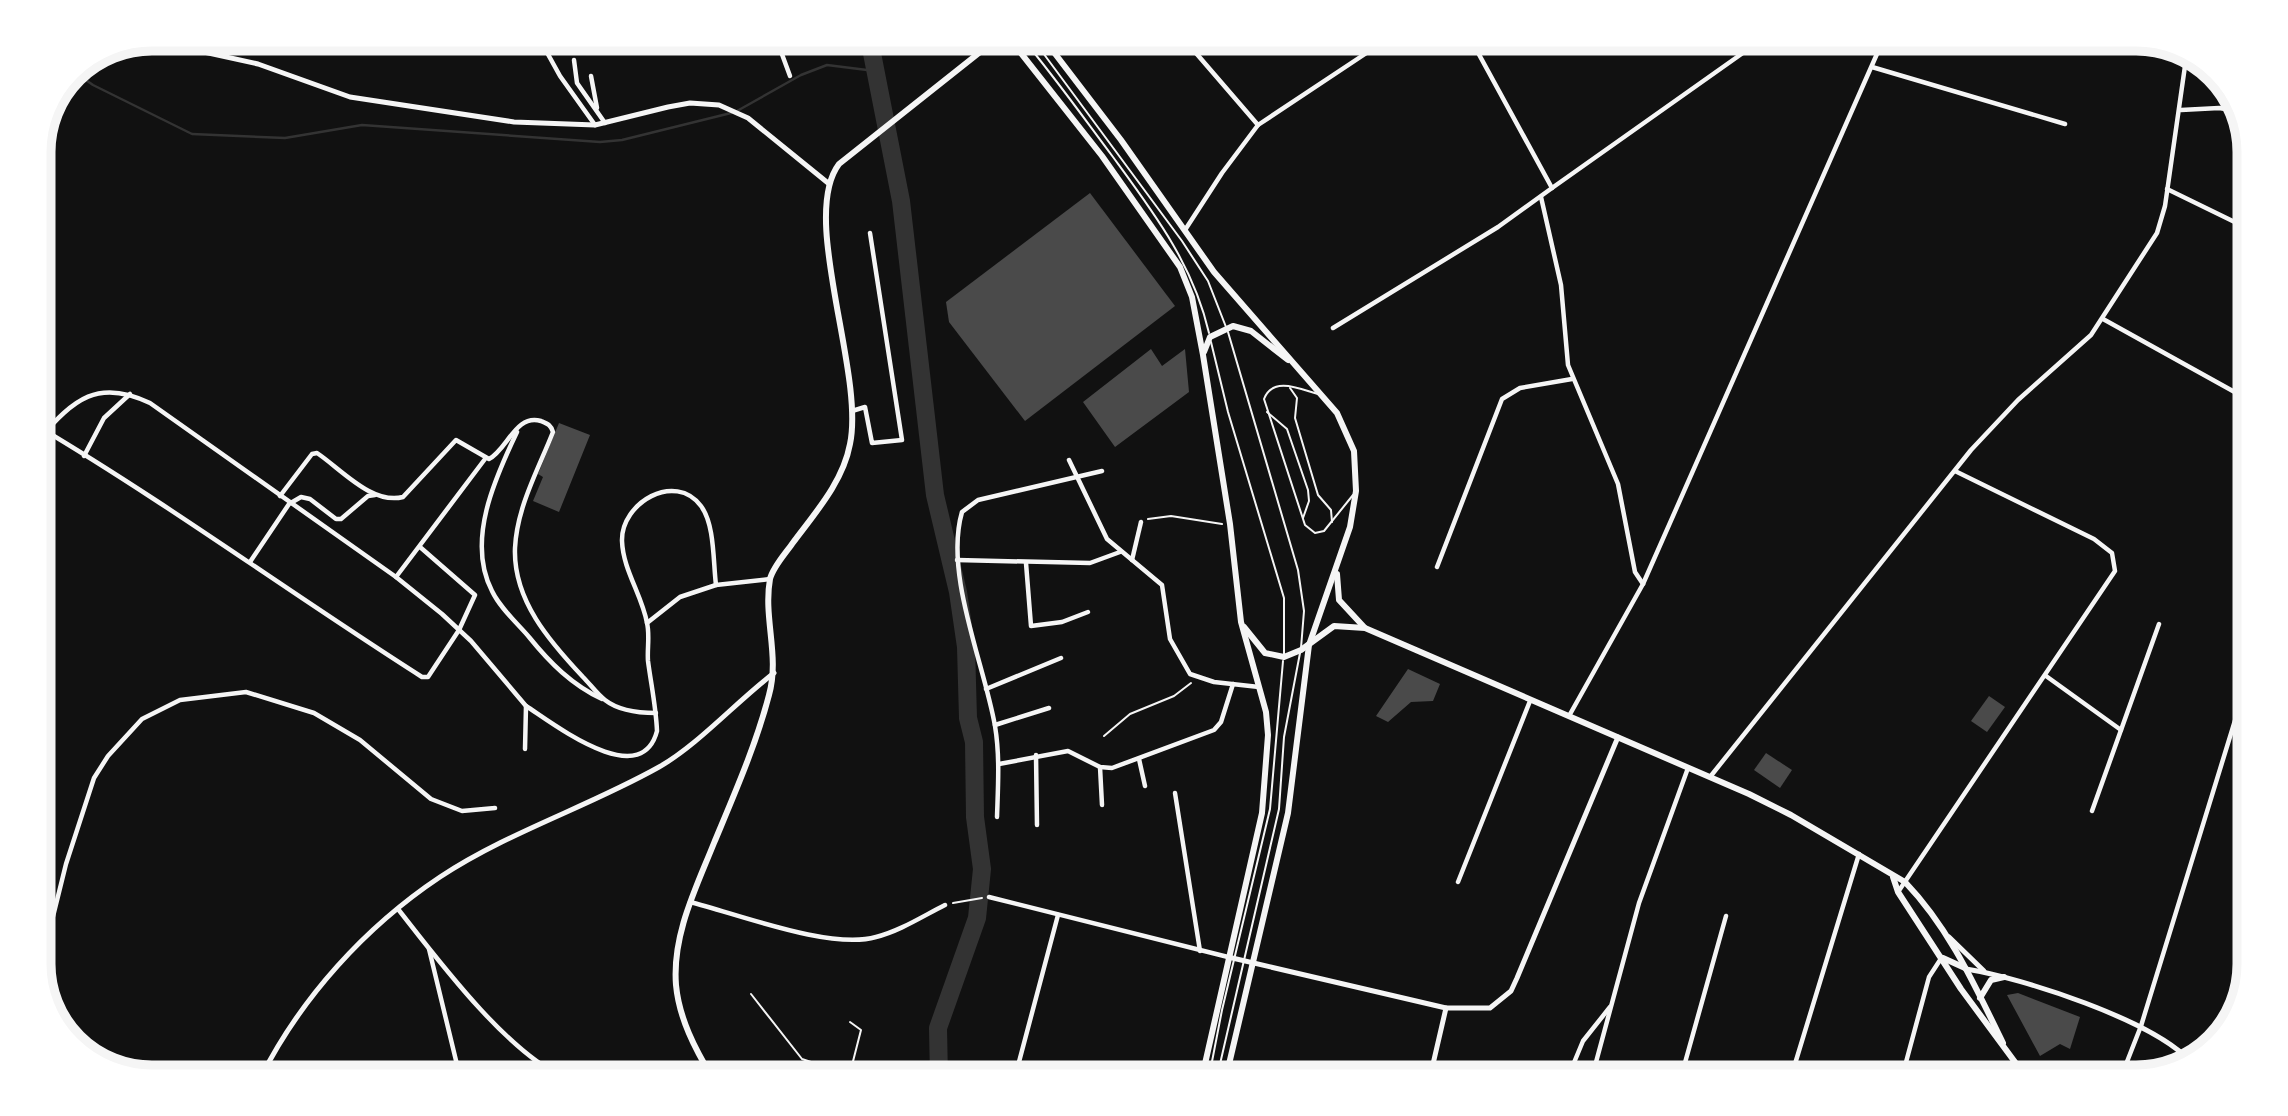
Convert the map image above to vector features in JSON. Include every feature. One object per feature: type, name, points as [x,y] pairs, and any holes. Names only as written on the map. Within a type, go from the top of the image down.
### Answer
[{"type":"main road","points":[[706,1065],[683,1017],[676,985],[676,954],[690,902],[732,799],[769,695],[774,673],[771,579],[834,485],[850,444],[852,411],[826,226],[825,196],[828,183],[839,164],[983,51]]},
{"type":"main road","points":[[1020,51],[1102,156],[1180,267],[1192,298],[1203,355],[1230,524],[1241,622],[1259,687],[1268,735],[1262,813],[1205,1065]]},
{"type":"main road","points":[[1053,51],[1214,272],[1323,395],[1346,428],[1354,451],[1356,491],[1336,578],[1339,600],[1346,611],[1365,628],[1791,814],[1905,883],[1950,937],[2003,1043]]},
{"type":"main road","points":[[1203,355],[1210,337],[1226,327],[1251,331],[1300,370]]},
{"type":"main road","points":[[1229,1065],[1288,813],[1309,645],[1338,564]]},
{"type":"main road","points":[[1241,622],[1265,653],[1284,657],[1301,650],[1334,626],[1365,628]]},
{"type":"main road","points":[[1893,877],[1898,892],[1961,989],[2018,1065]]},
{"type":"main road","points":[[1942,957],[1966,969]]},
{"type":"main road","points":[[1980,998],[1991,980],[2004,977]]},
{"type":"street","points":[[206,51],[350,97],[514,122],[594,125],[690,103],[731,108],[748,118],[828,183]]},
{"type":"street","points":[[546,51],[594,125]]},
{"type":"street","points":[[781,51],[790,76]]},
{"type":"street","points":[[1195,51],[1258,125]]},
{"type":"street","points":[[1184,230],[1237,151],[1258,125],[1369,51]]},
{"type":"street","points":[[1477,51],[1552,188]]},
{"type":"street","points":[[1334,328],[1499,228],[1746,51]]},
{"type":"street","points":[[1569,718],[1643,584],[1878,51]]},
{"type":"street","points":[[574,60],[577,83],[605,123]]},
{"type":"street","points":[[1710,777],[1955,471],[2018,400],[2091,335],[2103,319],[2157,233],[2167,189],[2185,64]]},
{"type":"street","points":[[1872,66],[2064,124]]},
{"type":"street","points":[[591,76],[597,109]]},
{"type":"street","points":[[2180,110],[2228,109]]},
{"type":"street","points":[[2167,189],[2237,223]]},
{"type":"street","points":[[1541,197],[1561,285],[1572,379],[1613,469],[1635,572],[1643,584]]},
{"type":"street","points":[[852,411],[865,407],[872,443],[902,440],[870,233]]},
{"type":"street","points":[[2103,319],[2237,393]]},
{"type":"street","points":[[1437,567],[1502,399],[1520,388],[1572,379]]},
{"type":"street","points":[[51,427],[98,391],[130,394],[150,403],[289,504],[396,577],[459,630],[526,706],[584,743],[615,755],[632,756],[644,752],[654,743],[656,713],[648,659],[648,623],[627,566],[622,540],[626,520],[638,503],[675,490],[692,496],[703,508],[716,585]]},
{"type":"street","points":[[84,456],[104,418],[130,394]]},
{"type":"street","points":[[396,577],[485,458],[497,454],[521,425],[535,419],[550,426],[553,432],[524,502],[517,529],[518,574],[544,635],[606,701]]},
{"type":"street","points":[[521,425],[496,476],[487,511],[482,563],[493,594],[544,655],[582,690],[636,712],[656,713]]},
{"type":"street","points":[[51,434],[422,677],[431,674],[459,630],[474,598],[473,592],[420,547]]},
{"type":"street","points":[[280,496],[314,453],[374,495],[394,499],[403,497],[456,440],[464,442],[485,458]]},
{"type":"street","points":[[1069,460],[1107,539],[1162,585],[1174,651],[1189,674],[1198,679],[1259,687]]},
{"type":"street","points":[[996,817],[999,764],[995,725],[957,560],[959,521],[962,512],[971,502],[1102,471]]},
{"type":"street","points":[[1898,892],[2115,571],[2112,553],[2094,539],[1955,471]]},
{"type":"street","points":[[250,562],[289,504],[305,496],[336,519],[341,519],[374,495]]},
{"type":"street","points":[[1132,560],[1141,523]]},
{"type":"street","points":[[957,560],[1090,563],[1120,552]]},
{"type":"street","points":[[1026,563],[1031,626],[1062,622],[1088,612]]},
{"type":"street","points":[[648,623],[680,597],[716,585],[771,579]]},
{"type":"street","points":[[2092,811],[2159,624]]},
{"type":"street","points":[[986,689],[1061,658]]},
{"type":"street","points":[[267,1065],[301,1009],[359,943],[398,909],[452,870],[660,766],[774,673]]},
{"type":"street","points":[[2046,676],[2121,730]]},
{"type":"street","points":[[999,764],[1068,751],[1100,767],[1112,768],[1139,759],[1214,730],[1221,722],[1233,684]]},
{"type":"street","points":[[51,925],[66,864],[94,778],[108,756],[142,719],[180,700],[246,692],[314,713],[360,740],[431,799],[462,811],[495,808]]},
{"type":"street","points":[[1458,882],[1530,701]]},
{"type":"street","points":[[525,749],[526,706]]},
{"type":"street","points":[[995,725],[1049,708]]},
{"type":"street","points":[[2126,1065],[2141,1026],[2237,715]]},
{"type":"street","points":[[989,897],[1200,951],[1446,1007],[1490,1008],[1511,991],[1618,737]]},
{"type":"street","points":[[1036,755],[1037,825]]},
{"type":"street","points":[[1139,759],[1145,786]]},
{"type":"street","points":[[1100,767],[1102,804]]},
{"type":"street","points":[[1595,1065],[1639,903],[1688,767]]},
{"type":"street","points":[[1175,793],[1200,951]]},
{"type":"street","points":[[1795,1065],[1859,854]]},
{"type":"street","points":[[690,902],[829,938],[854,941],[877,937],[945,905]]},
{"type":"street","points":[[398,909],[515,1045],[538,1065]]},
{"type":"street","points":[[1018,1065],[1058,915]]},
{"type":"street","points":[[1684,1065],[1726,916]]},
{"type":"street","points":[[1950,937],[1984,971]]},
{"type":"street","points":[[429,948],[457,1065]]},
{"type":"street","points":[[1905,1065],[1929,977],[1942,957]]},
{"type":"street","points":[[1966,969],[2004,977],[2141,1026],[2183,1053]]},
{"type":"street","points":[[1573,1065],[1583,1041],[1612,1004]]},
{"type":"street","points":[[1433,1065],[1446,1007]]},
{"type":"lane","points":[[1032,51],[1143,198],[1181,254],[1199,294],[1228,412],[1284,598],[1284,657],[1270,809],[1231,958],[1211,1065]]},
{"type":"lane","points":[[1042,51],[1182,241],[1212,288],[1298,570],[1304,611],[1301,650],[1284,737],[1279,809],[1220,1065]]},
{"type":"lane","points":[[1323,395],[1278,385],[1267,392],[1265,408],[1302,519],[1315,533],[1324,531],[1356,491]]},
{"type":"lane","points":[[1287,386],[1297,398],[1295,418],[1300,436],[1318,495],[1333,514],[1332,523]]},
{"type":"lane","points":[[1265,408],[1287,429],[1308,490],[1309,501],[1302,519]]},
{"type":"lane","points":[[751,994],[802,1059],[819,1065]]},
{"type":"lane","points":[[850,1022],[861,1030],[853,1065]]},
{"type":"path","points":[[1141,523],[1155,516],[1171,516],[1230,524]]},
{"type":"path","points":[[1104,736],[1130,714],[1174,696],[1198,679]]},
{"type":"path","points":[[945,905],[989,897]]},
{"type":"building","points":[[1090,193],[1175,306],[1025,421],[949,322],[946,302]]},
{"type":"building","points":[[1151,349],[1162,366],[1185,349],[1189,392],[1115,447],[1083,402]]},
{"type":"building","points":[[559,423],[590,435],[559,512],[533,501],[543,477],[538,474]]},
{"type":"building","points":[[1408,669],[1440,684],[1433,701],[1411,702],[1388,722],[1376,716]]},
{"type":"building","points":[[1989,696],[2005,707],[1987,732],[1971,721]]},
{"type":"building","points":[[1766,753],[1792,770],[1780,788],[1754,770]]},
{"type":"building","points":[[2018,993],[2080,1017],[2070,1049],[2060,1044],[2040,1056],[2007,995]]},
{"type":"waterway","points":[[872,51],[901,201],[935,495],[958,592],[966,647],[968,718],[974,742],[975,817],[982,869],[977,918],[938,1028],[939,1065]]},
{"type":"waterway","points":[[737,111],[801,75],[827,65],[875,71]]},
{"type":"waterway","points":[[83,78],[192,134],[285,138],[362,125],[600,142],[622,140],[731,113]]}]
